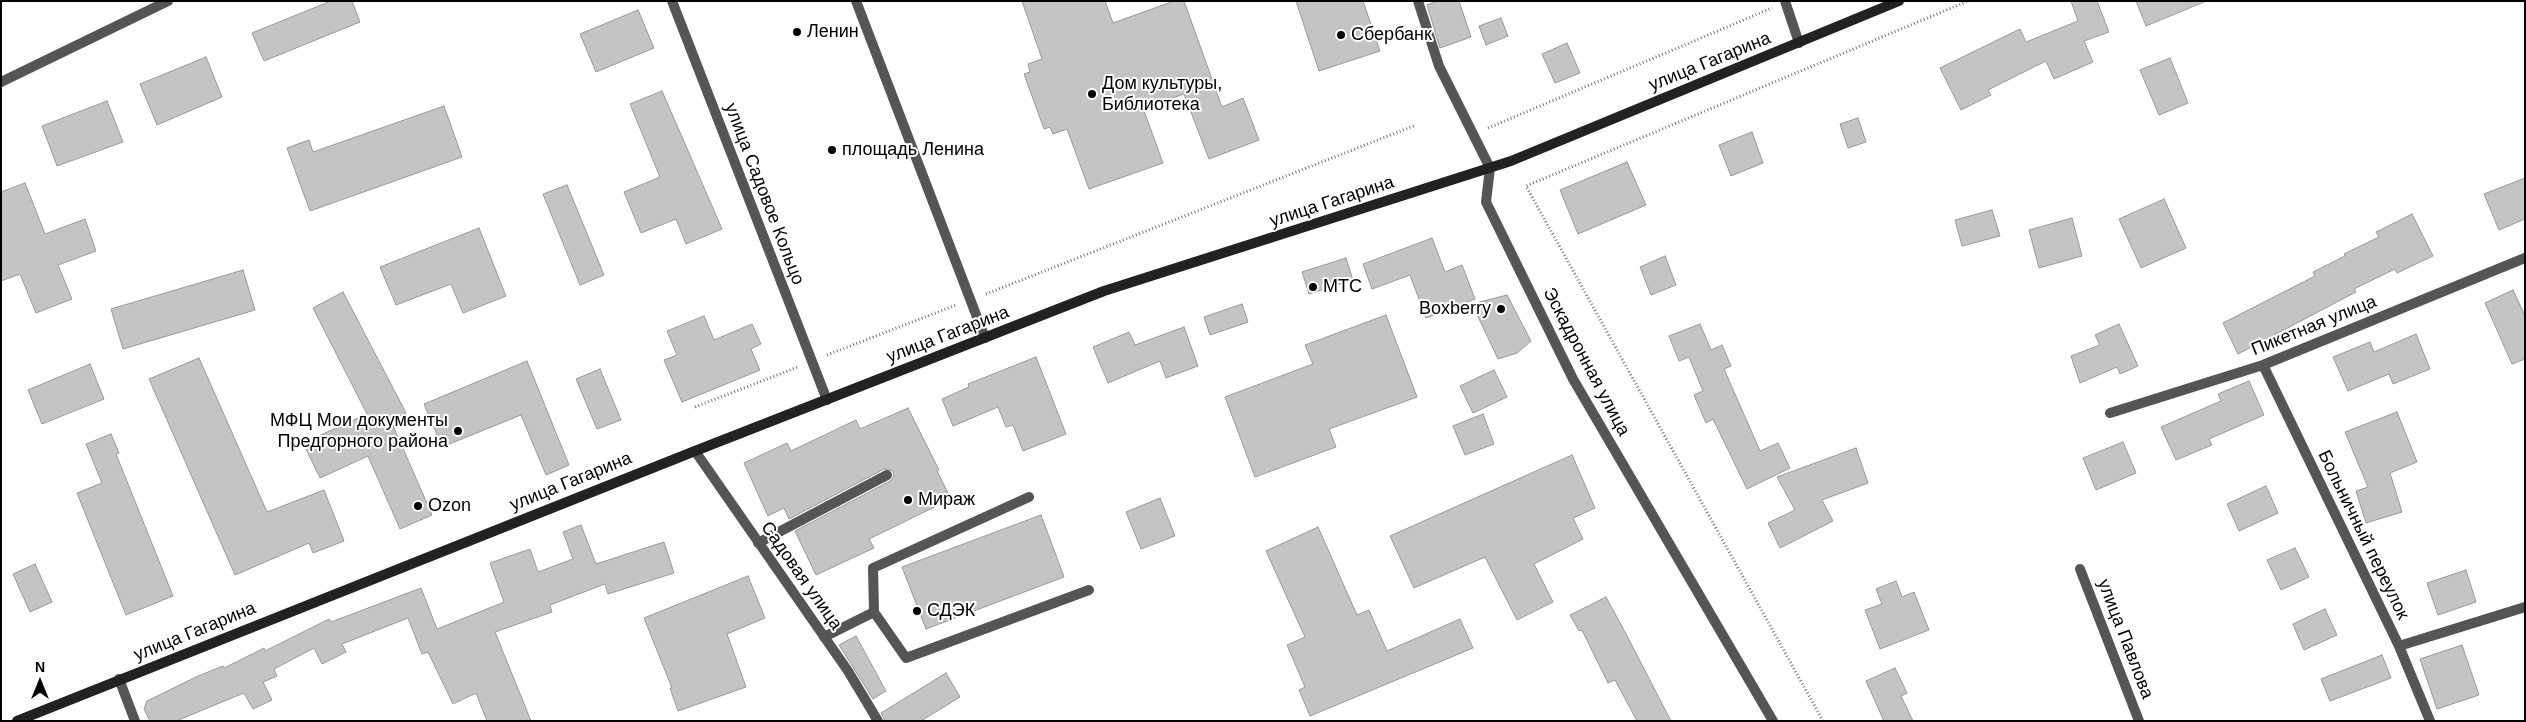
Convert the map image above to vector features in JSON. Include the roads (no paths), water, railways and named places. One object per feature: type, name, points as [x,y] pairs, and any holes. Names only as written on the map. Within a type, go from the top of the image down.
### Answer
[{"type":"street","points":[[1,82],[168,1]]},
{"type":"street","name":"улица Садовое Кольцо","points":[[672,1],[827,400]]},
{"type":"street","points":[[856,1],[986,338]]},
{"type":"street","points":[[1418,1],[1439,66],[1490,168]]},
{"type":"street","name":"улица Гагарина","points":[[17,721],[695,451],[1104,292],[1490,168],[1899,1]]},
{"type":"street","points":[[1785,2],[1799,43]]},
{"type":"street","name":"Эскадронная улица","points":[[1490,168],[1486,202],[1573,379],[1773,721]]},
{"type":"street","name":"Пикетная улица","points":[[2110,413],[2262,365],[2525,258]]},
{"type":"street","name":"Больничный переулок","points":[[2262,365],[2399,646],[2430,721]]},
{"type":"street","name":"Садовая улица","points":[[695,451],[824,637],[878,721]]},
{"type":"street","points":[[758,543],[887,475]]},
{"type":"street","points":[[1029,497],[874,568],[874,612],[906,658],[1089,590]]},
{"type":"street","name":"улица Павлова","points":[[2080,569],[2138,721]]},
{"type":"street","points":[[2399,646],[2525,607]]},
{"type":"street","points":[[824,637],[874,612]]},
{"type":"street","points":[[119,679],[136,721]]},
{"type":"place","name":"Ленин","points":[[797,32]]},
{"type":"place","name":"Сбербанк","points":[[1341,35]]},
{"type":"place","name":"Дом культуры, Библиотека","points":[[1092,94]]},
{"type":"place","name":"площадь Ленина","points":[[832,150]]},
{"type":"place","name":"МТС","points":[[1313,287]]},
{"type":"place","name":"Boxberry","points":[[1501,309]]},
{"type":"place","name":"МФЦ Мои документы Предгорного района","points":[[458,431]]},
{"type":"place","name":"Мираж","points":[[908,500]]},
{"type":"place","name":"Ozon","points":[[418,506]]},
{"type":"place","name":"СДЭК","points":[[917,611]]}]
